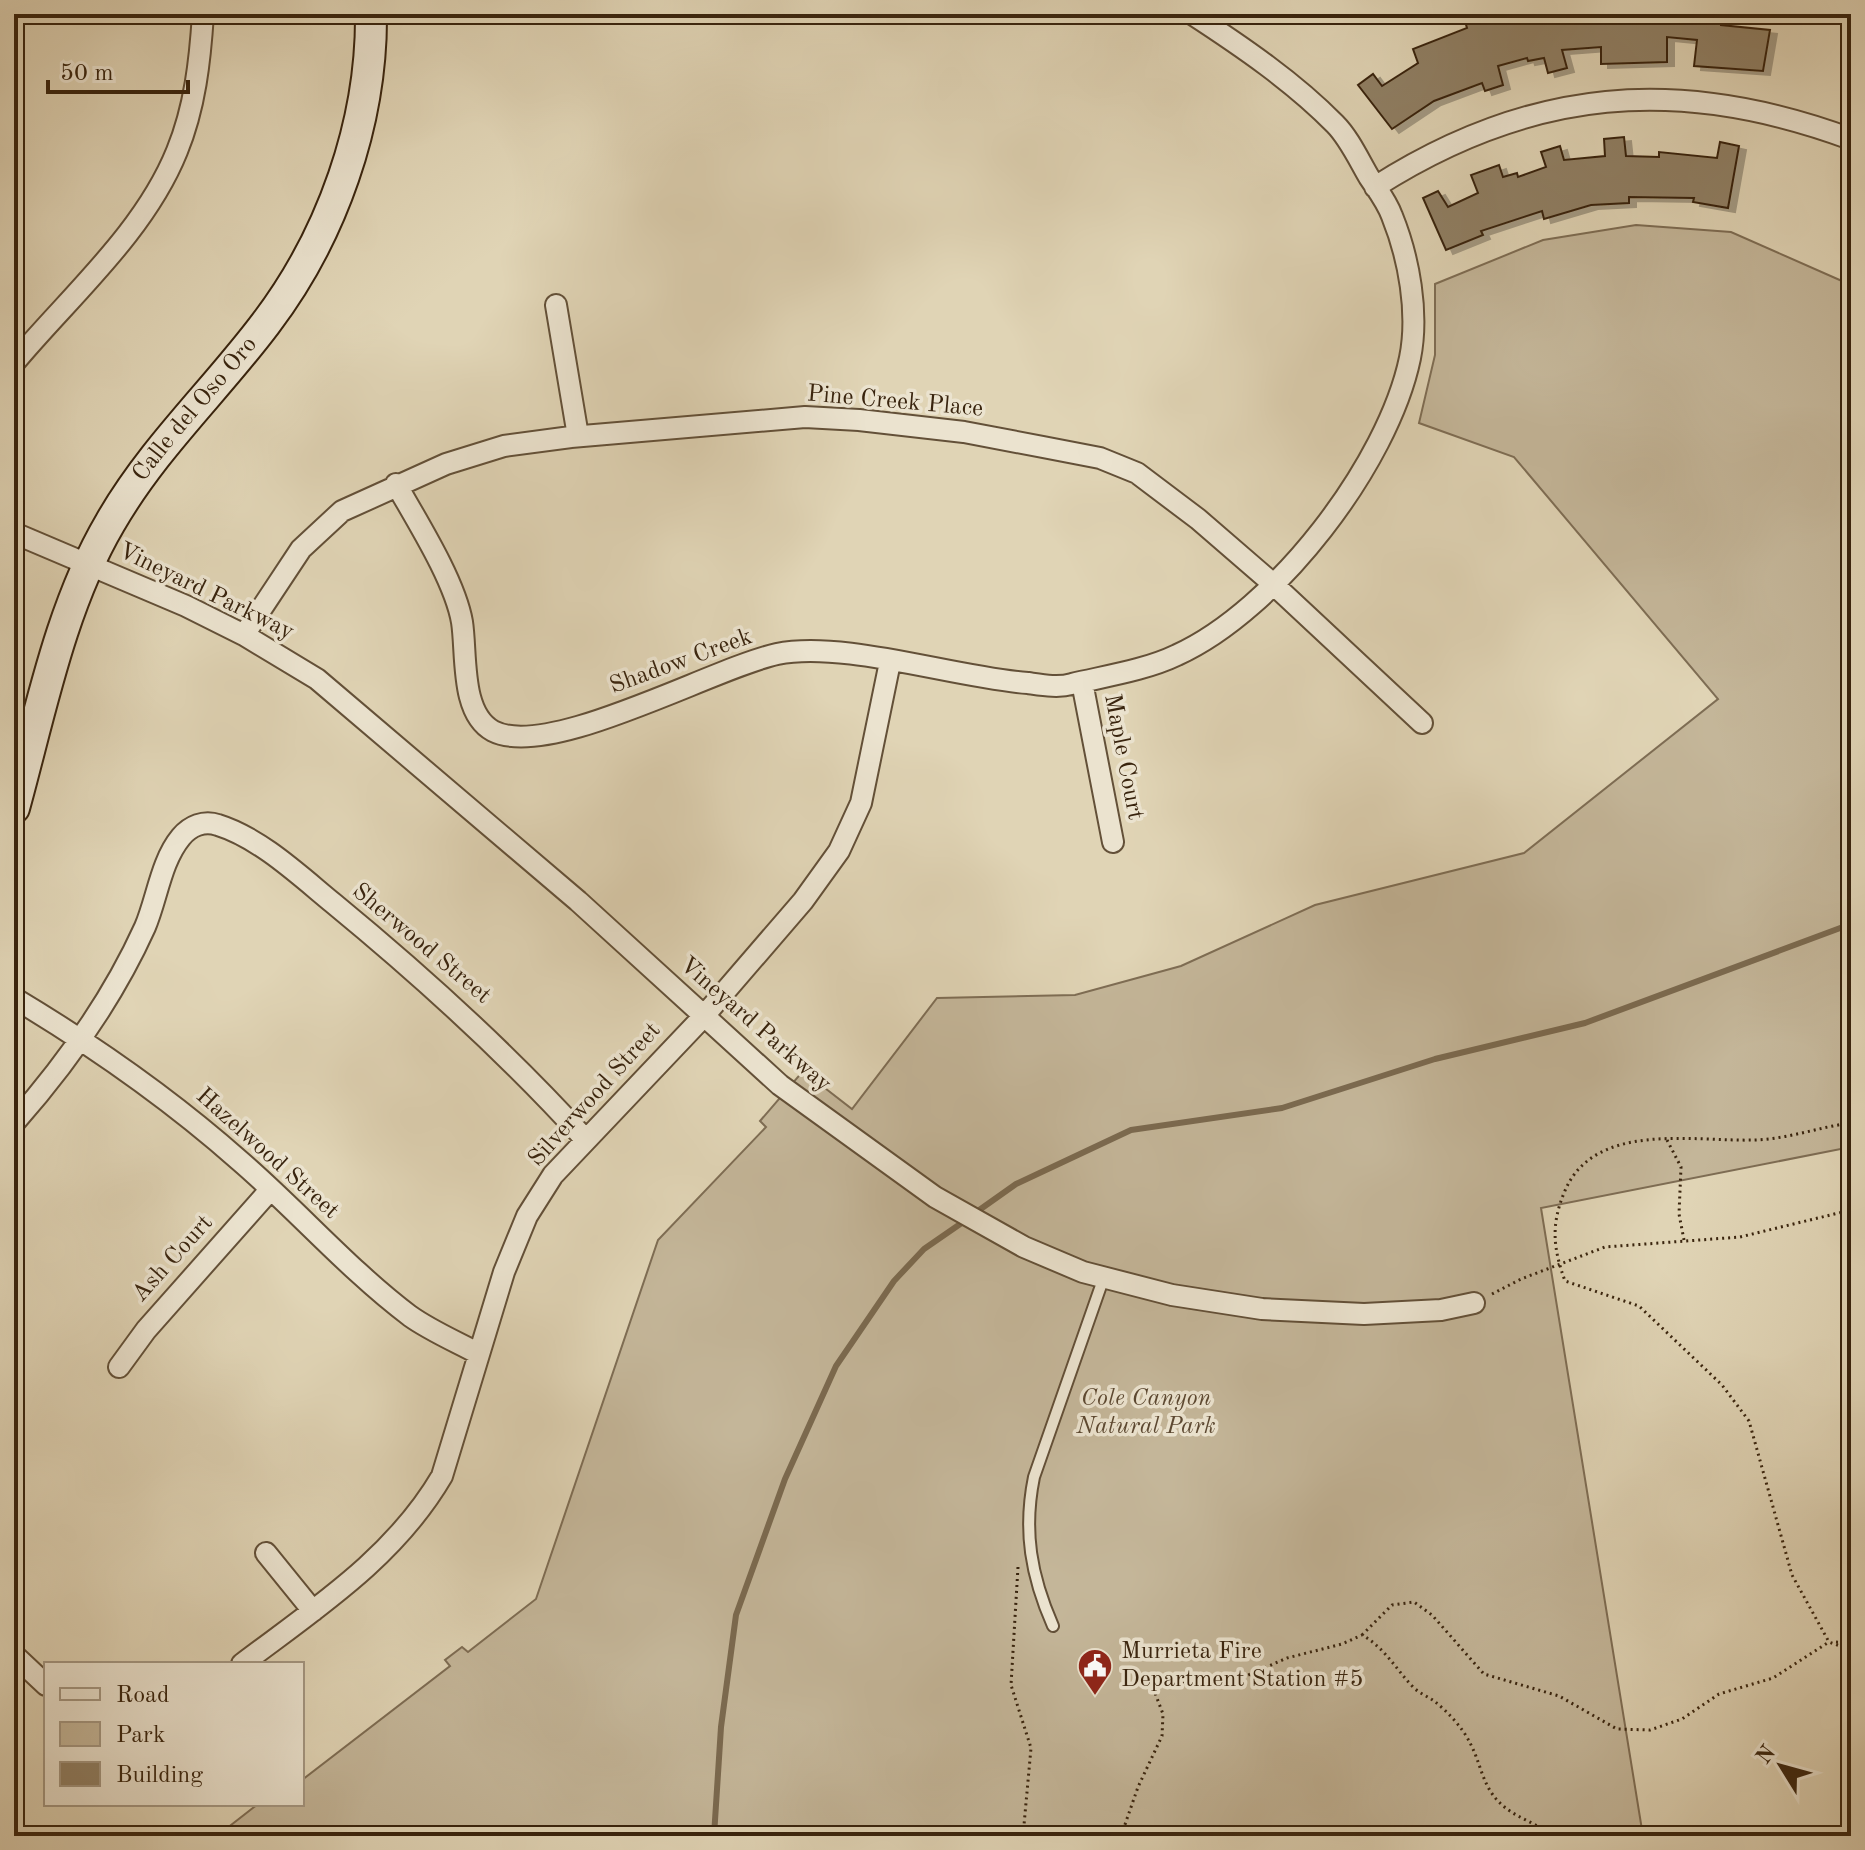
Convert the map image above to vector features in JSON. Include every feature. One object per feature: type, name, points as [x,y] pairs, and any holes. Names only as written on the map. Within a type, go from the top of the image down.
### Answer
[{"type":"main road","name":"Calle del Oso Oro","points":[[14,808],[58,652],[90,565],[132,486],[166,439],[264,326],[311,254],[353,144],[371,53],[371,14]]},
{"type":"street","points":[[14,363],[135,223],[162,182],[191,108],[199,66],[203,14]]},
{"type":"street","name":"Shadow Creek","points":[[396,484],[425,534],[460,614],[475,714],[494,731],[547,735],[612,715],[714,673],[780,653],[826,652],[1002,682],[1065,686],[1175,656],[1238,619],[1318,534],[1366,469],[1395,411],[1411,354],[1411,286],[1391,213],[1338,126],[1242,47],[1192,14]]},
{"type":"street","points":[[1375,187],[1436,152],[1522,116],[1596,102],[1665,97],[1736,108],[1851,139]]},
{"type":"street","points":[[556,305],[578,436]]},
{"type":"street","name":"Pine Creek Place","points":[[244,635],[301,549],[342,511],[396,484],[504,446],[578,436],[805,417],[964,432],[1100,458],[1137,473],[1198,519],[1272,583],[1422,723]]},
{"type":"street","name":"Vineyard Parkway","points":[[14,533],[244,635],[317,679],[578,901],[780,1085],[935,1197],[1024,1247],[1104,1277],[1172,1295],[1262,1309],[1364,1314],[1441,1310],[1474,1303]]},
{"type":"street","name":"Silverwood Street","points":[[245,1662],[384,1552],[407,1529],[430,1497],[451,1449],[504,1272],[527,1216],[553,1175],[703,1017],[803,901],[839,851],[861,803],[890,662]]},
{"type":"street","name":"Maple Court","points":[[1082,682],[1113,842]]},
{"type":"street","name":"Sherwood Street","points":[[82,1039],[105,1007],[146,925],[164,870],[180,838],[198,823],[216,824],[242,836],[302,878],[480,1028],[585,1139]]},
{"type":"street","name":"Hazelwood Street","points":[[14,998],[82,1039],[154,1090],[270,1190],[380,1292],[414,1319],[479,1354]]},
{"type":"street","points":[[14,1123],[82,1039]]},
{"type":"street","name":"Ash Court","points":[[119,1367],[146,1330],[270,1190]]},
{"type":"street","points":[[266,1553],[313,1611]]},
{"type":"street","points":[[14,1655],[44,1683]]},
{"type":"lane","points":[[1053,1626],[1036,1588],[1028,1541],[1028,1508],[1034,1477],[1104,1277]]},
{"type":"path","points":[[1851,1123],[1757,1140],[1626,1142],[1585,1160],[1567,1186],[1553,1220],[1559,1264],[1565,1281],[1639,1306],[1722,1385],[1749,1421],[1792,1575],[1829,1642],[1851,1650]]},
{"type":"path","points":[[1667,1140],[1681,1167],[1679,1214],[1684,1241]]},
{"type":"path","points":[[1474,1303],[1559,1264],[1605,1247],[1740,1237],[1851,1210]]},
{"type":"path","points":[[1018,1566],[1011,1685],[1031,1748],[1023,1836]]},
{"type":"path","points":[[1121,1836],[1138,1787],[1162,1736],[1163,1714],[1155,1693],[1157,1686],[1246,1676],[1287,1658],[1342,1644],[1362,1635],[1392,1605],[1414,1602],[1432,1615],[1484,1674],[1559,1696],[1617,1729],[1650,1730],[1682,1719],[1719,1694],[1773,1678],[1829,1642],[1851,1643]]},
{"type":"path","points":[[1362,1635],[1380,1646],[1415,1690],[1434,1701],[1457,1725],[1470,1743],[1481,1775],[1499,1803],[1517,1816],[1538,1824],[1552,1836]]},
{"type":"green space","name":"Cole Canyon Natural Park","points":[[1636,225],[1731,232],[1851,285],[1851,1147],[1541,1208],[1643,1836],[217,1836],[255,1806],[304,1806],[304,1778],[450,1666],[445,1660],[462,1647],[468,1652],[536,1599],[658,1240],[766,1127],[760,1121],[803,1071],[852,1109],[937,998],[1075,995],[1181,966],[1315,905],[1524,853],[1718,699],[1514,457],[1419,423],[1435,355],[1435,284],[1543,240]]},
{"type":"building","points":[[1479,14],[1722,14],[1721,25],[1770,30],[1763,71],[1694,66],[1697,40],[1667,37],[1667,62],[1601,64],[1601,47],[1562,50],[1567,68],[1548,73],[1544,58],[1528,61],[1527,58],[1498,66],[1503,85],[1485,91],[1482,83],[1434,101],[1392,129],[1358,85],[1373,74],[1382,86],[1418,63],[1413,49],[1467,28],[1464,18]]},
{"type":"building","points":[[1624,137],[1626,156],[1659,157],[1659,152],[1717,158],[1720,142],[1739,146],[1728,208],[1693,202],[1694,198],[1629,197],[1629,203],[1591,205],[1544,219],[1542,211],[1481,231],[1483,235],[1446,250],[1423,198],[1438,191],[1448,207],[1478,193],[1471,175],[1499,165],[1503,177],[1517,173],[1518,177],[1546,167],[1541,152],[1560,146],[1564,160],[1605,156],[1604,139]]},
{"type":"waterway","points":[[975,1213],[1016,1184],[1131,1130],[1282,1108],[1435,1059],[1585,1023],[1851,924]]},
{"type":"waterway","points":[[714,1836],[721,1727],[736,1615],[785,1479],[836,1366],[894,1281],[924,1249],[966,1220]]},
{"type":"place","name":"Murrieta Fire Department Station #5","points":[[1095,1697]]}]
